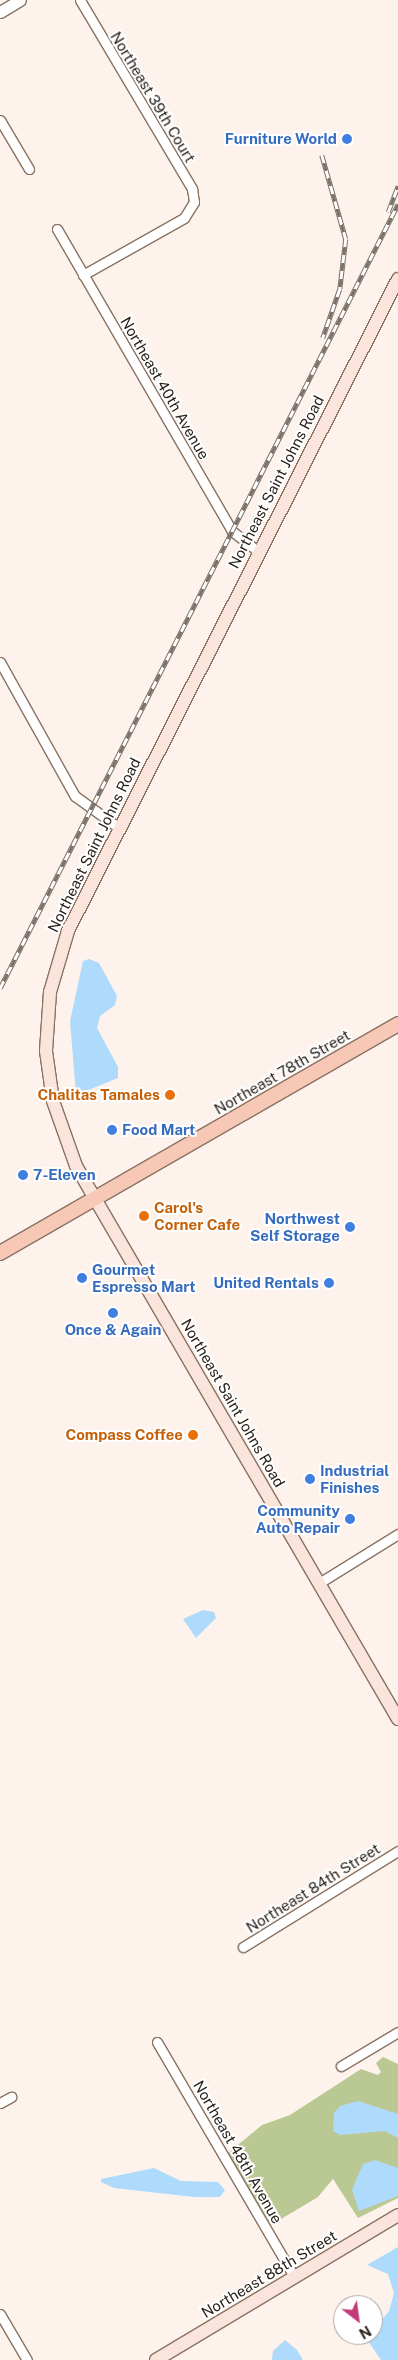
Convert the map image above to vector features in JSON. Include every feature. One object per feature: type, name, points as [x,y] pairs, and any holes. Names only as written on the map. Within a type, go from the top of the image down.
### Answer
[{"type":"main road","name":"Northeast Saint Johns Road","points":[[398,280],[68,931],[47,1020],[53,1101],[72,1159],[398,1718]]},
{"type":"main road","name":"Northeast 78th Street","points":[[0,1253],[398,1024]]},
{"type":"main road","name":"Northeast 88th Street","points":[[156,2360],[294,2276],[398,2216]]},
{"type":"street","points":[[0,12],[20,0]]},
{"type":"street","name":"Northeast 39th Court","points":[[80,0],[192,189],[193,210],[83,275]]},
{"type":"street","points":[[0,120],[29,170]]},
{"type":"street","name":"Northeast 40th Avenue","points":[[57,229],[232,532],[259,552]]},
{"type":"street","points":[[0,662],[76,796],[119,828]]},
{"type":"street","points":[[319,1583],[398,1534]]},
{"type":"street","name":"Northeast 84th Street","points":[[243,1947],[398,1852]]},
{"type":"street","points":[[340,2066],[398,2032]]},
{"type":"street","name":"Northeast 48th Avenue","points":[[156,2042],[294,2276]]},
{"type":"street","points":[[0,2103],[12,2096]]},
{"type":"street","points":[[0,2314],[27,2360]]},
{"type":"green space","points":[[383,2057],[398,2064],[398,2198],[358,2218],[333,2179],[318,2197],[271,2225],[228,2153],[262,2125],[290,2115],[361,2069],[378,2075],[381,2072],[376,2063]]},
{"type":"water","points":[[89,959],[99,963],[117,996],[115,1005],[100,1016],[97,1028],[118,1067],[118,1078],[76,1095],[70,1021],[83,961]]},
{"type":"water","points":[[203,1610],[214,1612],[216,1618],[196,1638],[183,1619]]},
{"type":"water","points":[[358,2101],[398,2114],[398,2138],[385,2131],[340,2135],[333,2131],[334,2113],[340,2106]]},
{"type":"water","points":[[375,2160],[398,2168],[398,2196],[359,2211],[352,2190],[363,2164]]},
{"type":"water","points":[[154,2168],[181,2181],[218,2182],[225,2190],[220,2197],[194,2197],[114,2188],[101,2182],[101,2179]]},
{"type":"water","points":[[398,2247],[398,2360],[381,2360],[371,2345],[383,2345],[383,2318],[389,2311],[394,2293],[388,2274],[367,2265]]},
{"type":"water","points":[[285,2340],[297,2350],[303,2360],[272,2360],[273,2351]]},
{"type":"railway","points":[[322,155],[346,239],[340,289],[323,338]]},
{"type":"railway","points":[[388,212],[398,186]]},
{"type":"railway","points":[[0,988],[398,204]]},
{"type":"place","name":"Furniture World","points":[[347,139]]},
{"type":"place","name":"Chalitas Tamales","points":[[170,1095]]},
{"type":"place","name":"Food Mart","points":[[112,1130]]},
{"type":"place","name":"7-Eleven","points":[[23,1175]]},
{"type":"place","name":"Carol's Corner Cafe","points":[[144,1216]]},
{"type":"place","name":"Northwest Self Storage","points":[[350,1227]]},
{"type":"place","name":"Gourmet Espresso Mart","points":[[82,1278]]},
{"type":"place","name":"United Rentals","points":[[329,1283]]},
{"type":"place","name":"Once & Again","points":[[113,1313]]},
{"type":"place","name":"Compass Coffee","points":[[193,1435]]},
{"type":"place","name":"Industrial Finishes","points":[[310,1479]]},
{"type":"place","name":"Community Auto Repair","points":[[350,1519]]}]
